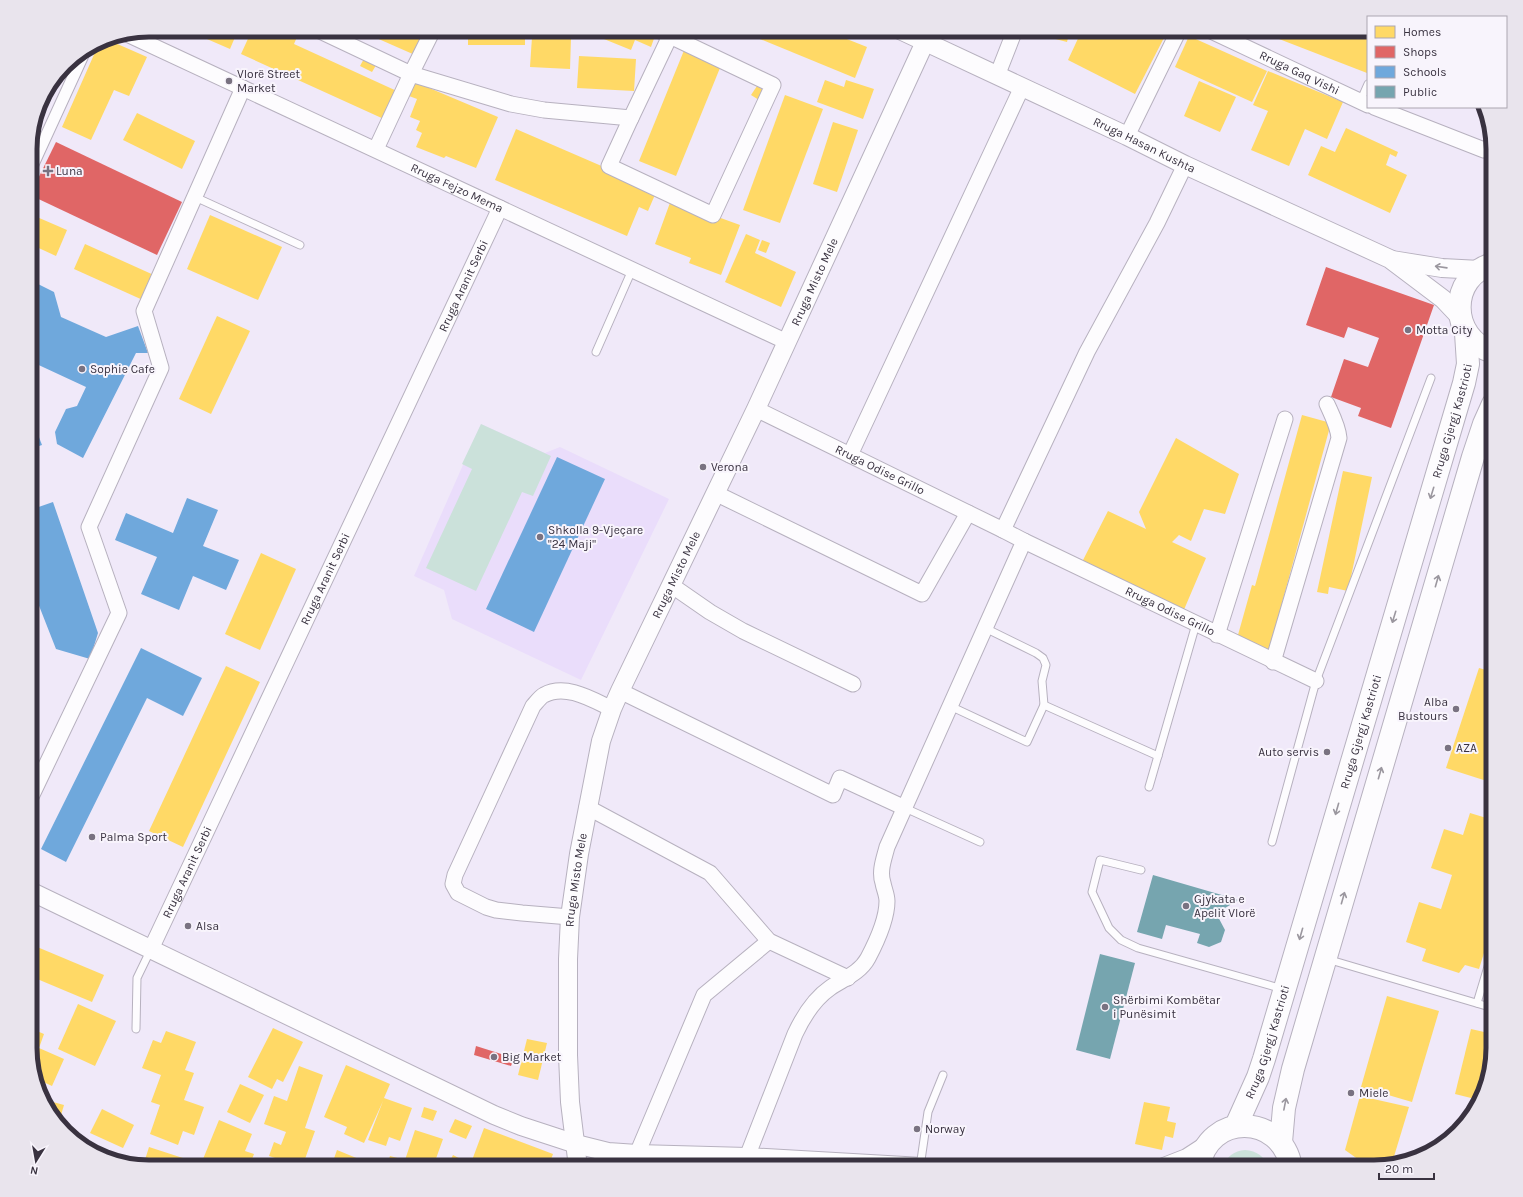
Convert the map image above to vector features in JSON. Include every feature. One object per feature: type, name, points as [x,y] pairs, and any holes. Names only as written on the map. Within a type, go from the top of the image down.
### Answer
[{"type":"main road","name":"Rruga Gjergj Kastrioti","points":[[1236,1126],[1258,1077],[1464,383],[1468,364],[1463,325],[1459,308],[1463,290],[1473,275],[1486,267]]},
{"type":"main road","points":[[1463,325],[1480,346],[1486,349]]},
{"type":"main road","points":[[1290,1158],[1284,1108],[1288,1088],[1471,464],[1486,420]]},
{"type":"main road","points":[[1201,1160],[1207,1145],[1215,1136],[1236,1126],[1261,1128],[1272,1134],[1290,1158]]},
{"type":"street","points":[[333,37],[411,74],[511,104],[544,110],[631,118]]},
{"type":"street","points":[[376,149],[430,37]]},
{"type":"street","points":[[665,37],[609,166],[714,215],[773,85],[677,37]]},
{"type":"street","name":"Rruga Hasan Kushta","points":[[914,37],[1127,136],[1185,165],[1390,259]]},
{"type":"street","points":[[997,76],[1012,37]]},
{"type":"street","points":[[1127,136],[1176,37]]},
{"type":"street","name":"Rruga Gaq Vishi","points":[[1228,37],[1364,103]]},
{"type":"street","name":"Rruga Fejzo Mema","points":[[135,38],[787,342]]},
{"type":"street","name":"Rruga Misto Mele","points":[[577,1160],[570,1102],[568,1055],[568,959],[570,917],[587,807],[601,741],[620,691],[756,409],[924,42]]},
{"type":"street","points":[[37,156],[80,61]]},
{"type":"street","points":[[850,455],[1022,87]]},
{"type":"street","points":[[37,784],[119,613],[88,527],[161,368],[144,311],[243,88]]},
{"type":"street","points":[[1377,108],[1484,150]]},
{"type":"street","points":[[1003,530],[1087,352],[1157,223],[1185,165]]},
{"type":"street","name":"Rruga Aranit Serbi","points":[[151,949],[500,208]]},
{"type":"street","points":[[1390,259],[1442,268],[1486,267]]},
{"type":"street","points":[[1390,259],[1443,299],[1463,325]]},
{"type":"street","points":[[1273,662],[1339,438],[1339,431],[1326,404]]},
{"type":"street","name":"Rruga Odise Grillo","points":[[756,409],[1217,635],[1316,681]]},
{"type":"street","points":[[1217,635],[1284,419]]},
{"type":"street","points":[[716,493],[922,594],[968,513]]},
{"type":"street","points":[[747,1157],[795,1034],[803,1018],[815,1002],[829,989],[858,971],[868,960],[886,918],[887,899],[882,881],[882,866],[887,847],[1024,541]]},
{"type":"street","points":[[671,585],[710,612],[743,631],[853,684]]},
{"type":"street","points":[[570,917],[496,910],[486,907],[458,893],[453,884],[455,876],[533,706],[544,695],[558,691],[574,693],[590,698],[612,709]]},
{"type":"street","points":[[620,691],[833,795],[840,778],[905,808]]},
{"type":"street","points":[[587,807],[710,873],[769,941],[848,978]]},
{"type":"street","points":[[37,894],[494,1115],[521,1126],[576,1144],[608,1152],[799,1160]]},
{"type":"street","points":[[637,1154],[704,995],[769,941]]},
{"type":"street","points":[[1182,1160],[1207,1145]]},
{"type":"lane","points":[[1364,103],[1367,89]]},
{"type":"lane","points":[[1484,150],[1486,145]]},
{"type":"lane","points":[[195,197],[300,245]]},
{"type":"lane","points":[[596,352],[632,270]]},
{"type":"lane","points":[[1272,842],[1316,681],[1431,378]]},
{"type":"lane","points":[[1149,787],[1196,624]]},
{"type":"lane","points":[[950,706],[1027,742],[1044,705],[1042,681],[1046,665],[1043,658],[1036,653],[985,628]]},
{"type":"lane","points":[[1044,705],[1158,756]]},
{"type":"lane","points":[[905,808],[980,842]]},
{"type":"lane","points":[[1141,870],[1100,860],[1092,892],[1110,928],[1121,940],[1138,948],[1284,990]]},
{"type":"lane","points":[[136,1029],[137,978],[151,949]]},
{"type":"lane","points":[[1325,959],[1486,1006]]},
{"type":"lane","points":[[1477,1003],[1486,973]]},
{"type":"lane","points":[[922,1160],[928,1112],[943,1075]]},
{"type":"shaded area","name":"Shkolla 9-Vjeçare \"24 Maji\"","points":[[481,424],[545,453],[560,447],[669,499],[581,680],[452,619],[444,590],[414,576]]},
{"type":"green space","points":[[481,424],[551,456],[533,496],[522,492],[476,591],[426,568],[472,469],[462,464]]},
{"type":"green space","points":[[1245,1150],[1253,1152],[1260,1155],[1264,1160],[1227,1160],[1231,1155]]},
{"type":"building: Homes","points":[[202,37],[235,37],[230,49]]},
{"type":"building: Homes","points":[[249,37],[297,37],[294,44],[399,92],[386,120],[241,54]]},
{"type":"building: Homes","points":[[374,37],[423,37],[415,55]]},
{"type":"building: Homes","points":[[468,37],[525,37],[525,45],[468,45]]},
{"type":"building: Homes","points":[[532,37],[571,38],[570,69],[530,67]]},
{"type":"building: Homes","points":[[599,37],[655,37],[651,47],[635,40],[631,50]]},
{"type":"building: Homes","points":[[755,37],[842,37],[867,47],[855,78]]},
{"type":"building: Homes","points":[[1048,37],[1068,37],[1067,42]]},
{"type":"building: Homes","points":[[1079,37],[1164,37],[1135,94],[1068,60]]},
{"type":"building: Homes","points":[[1189,37],[1191,37],[1267,71],[1252,102],[1175,67]]},
{"type":"building: Homes","points":[[1274,37],[1367,37],[1367,73]]},
{"type":"building: Homes","points":[[114,43],[147,57],[129,96],[114,90],[91,140],[62,127],[96,51]]},
{"type":"building: Homes","points":[[685,48],[722,63],[676,176],[639,161]]},
{"type":"building: Homes","points":[[366,55],[378,62],[372,72],[360,66]]},
{"type":"building: Homes","points":[[579,56],[636,59],[634,91],[577,88]]},
{"type":"building: Homes","points":[[1268,71],[1343,102],[1327,139],[1305,129],[1289,166],[1251,150],[1268,111],[1253,105]]},
{"type":"building: Homes","points":[[825,80],[844,87],[846,80],[874,89],[863,119],[817,102]]},
{"type":"building: Homes","points":[[1199,81],[1236,97],[1220,132],[1184,116]]},
{"type":"building: Homes","points":[[415,82],[498,117],[476,168],[446,156],[444,158],[416,147],[422,133],[416,130],[420,121],[410,117],[417,99],[409,96]]},
{"type":"building: Homes","points":[[757,86],[765,91],[759,100],[751,95]]},
{"type":"building: Homes","points":[[785,95],[823,109],[780,223],[743,210]]},
{"type":"building: Homes","points":[[137,113],[195,141],[182,169],[123,140]]},
{"type":"building: Homes","points":[[833,122],[858,130],[837,192],[813,184]]},
{"type":"building: Homes","points":[[1346,128],[1398,152],[1396,157],[1390,154],[1386,165],[1407,175],[1390,213],[1308,175],[1321,146],[1335,152]]},
{"type":"building: Homes","points":[[516,129],[657,190],[648,211],[639,207],[627,236],[495,180]]},
{"type":"building: Homes","points":[[671,200],[740,225],[721,275],[689,263],[691,258],[655,244]]},
{"type":"building: Homes","points":[[210,215],[282,247],[258,300],[187,269]]},
{"type":"building: Homes","points":[[37,217],[67,230],[56,256],[37,247]]},
{"type":"building: Homes","points":[[746,234],[760,240],[755,253],[796,272],[781,307],[725,282]]},
{"type":"building: Homes","points":[[762,240],[770,243],[766,253],[758,250]]},
{"type":"building: Homes","points":[[85,244],[156,276],[145,301],[74,269]]},
{"type":"building: Homes","points":[[217,316],[250,331],[211,414],[179,399]]},
{"type":"building: Homes","points":[[1302,415],[1331,423],[1269,651],[1236,642],[1252,585],[1255,586]]},
{"type":"building: Homes","points":[[1176,438],[1239,474],[1225,514],[1204,509],[1191,541],[1179,535],[1172,542],[1206,558],[1183,612],[1081,564],[1108,511],[1146,529],[1139,512]]},
{"type":"building: Homes","points":[[1343,471],[1372,477],[1348,591],[1329,587],[1328,594],[1317,592]]},
{"type":"building: Homes","points":[[261,553],[296,569],[260,650],[225,634]]},
{"type":"building: Homes","points":[[226,666],[260,682],[183,847],[149,831]]},
{"type":"building: Homes","points":[[1479,668],[1486,670],[1486,781],[1446,768]]},
{"type":"building: Homes","points":[[1470,813],[1486,818],[1486,946],[1479,969],[1465,965],[1459,973],[1422,961],[1426,949],[1406,942],[1419,902],[1441,909],[1452,875],[1431,868],[1444,829],[1463,835]]},
{"type":"building: Homes","points":[[37,947],[104,975],[92,1002],[37,979]]},
{"type":"building: Homes","points":[[1387,996],[1439,1011],[1412,1102],[1361,1087]]},
{"type":"building: Homes","points":[[78,1004],[116,1021],[95,1066],[58,1049]]},
{"type":"building: Homes","points":[[273,1028],[303,1042],[283,1082],[277,1079],[272,1089],[248,1077]]},
{"type":"building: Homes","points":[[1471,1029],[1486,1032],[1484,1070],[1473,1099],[1455,1094]]},
{"type":"building: Homes","points":[[37,1031],[44,1034],[39,1048],[64,1059],[52,1086],[43,1082],[39,1070],[37,1055]]},
{"type":"building: Homes","points":[[166,1031],[196,1042],[185,1070],[194,1073],[184,1100],[204,1107],[194,1135],[183,1131],[178,1145],[150,1134],[160,1105],[151,1102],[161,1075],[142,1068],[153,1040],[161,1043]]},
{"type":"building: Homes","points":[[527,1039],[547,1043],[538,1080],[518,1075]]},
{"type":"building: Homes","points":[[346,1065],[390,1084],[384,1098],[412,1108],[400,1141],[389,1137],[386,1146],[368,1140],[383,1101],[364,1143],[344,1134],[347,1127],[324,1117]]},
{"type":"building: Homes","points":[[299,1066],[323,1075],[305,1128],[315,1131],[305,1159],[308,1160],[281,1160],[269,1156],[274,1142],[281,1145],[286,1132],[264,1124],[274,1096],[287,1101]]},
{"type":"building: Homes","points":[[240,1084],[264,1095],[250,1123],[227,1112]]},
{"type":"building: Homes","points":[[1360,1096],[1409,1107],[1393,1158],[1359,1160],[1345,1150]]},
{"type":"building: Homes","points":[[51,1101],[64,1105],[61,1117]]},
{"type":"building: Homes","points":[[1144,1102],[1170,1107],[1167,1121],[1176,1123],[1173,1138],[1165,1136],[1162,1150],[1135,1144]]},
{"type":"building: Homes","points":[[424,1107],[437,1111],[433,1121],[421,1117]]},
{"type":"building: Homes","points":[[102,1109],[134,1125],[123,1148],[90,1133]]},
{"type":"building: Homes","points":[[455,1119],[472,1126],[466,1139],[449,1132]]},
{"type":"building: Homes","points":[[219,1120],[252,1134],[245,1151],[254,1154],[252,1160],[203,1160]]},
{"type":"building: Homes","points":[[484,1128],[553,1154],[551,1160],[472,1160]]},
{"type":"building: Homes","points":[[415,1130],[443,1139],[436,1160],[405,1160]]},
{"type":"building: Homes","points":[[149,1147],[189,1160],[149,1160],[145,1160]]},
{"type":"building: Homes","points":[[337,1150],[361,1160],[333,1160]]},
{"type":"building: Homes","points":[[453,1155],[463,1160],[450,1160]]},
{"type":"building: Homes","points":[[390,1156],[405,1160],[389,1160]]},
{"type":"building: Shops","points":[[56,142],[182,202],[157,255],[37,198],[37,181]]},
{"type":"building: Shops","points":[[1326,267],[1434,305],[1391,428],[1358,416],[1361,408],[1331,397],[1344,359],[1368,367],[1379,338],[1348,327],[1344,338],[1306,325]]},
{"type":"building: Shops","name":"Big Market","points":[[476,1046],[514,1058],[511,1066],[474,1055]]},
{"type":"building: Schools","points":[[37,284],[54,292],[61,317],[106,337],[138,326],[148,353],[136,353],[83,458],[57,444],[55,432],[66,409],[77,406],[86,387],[37,364]]},
{"type":"building: Schools","points":[[37,432],[42,445],[37,447]]},
{"type":"building: Schools","points":[[557,457],[605,479],[534,632],[486,609]]},
{"type":"building: Schools","points":[[187,498],[218,510],[203,546],[239,560],[226,590],[193,576],[179,610],[141,594],[157,557],[115,540],[126,513],[173,533]]},
{"type":"building: Schools","points":[[53,502],[98,633],[90,659],[56,649],[37,601],[37,508]]},
{"type":"building: Schools","points":[[141,648],[202,678],[183,716],[147,698],[66,862],[41,849]]},
{"type":"building: Public","name":"Gjykata e Apelit Vlorë","points":[[1153,875],[1239,900],[1216,913],[1225,930],[1221,942],[1209,947],[1197,943],[1200,934],[1166,925],[1162,939],[1137,932]]},
{"type":"building: Public","name":"Shërbimi Kombëtar i Punësimit","points":[[1100,954],[1135,963],[1110,1059],[1076,1050]]},
{"type":"place","name":"Vlorë Street Market","points":[[229,81]]},
{"type":"place","name":"Luna","points":[[48,171]]},
{"type":"place","name":"Motta City","points":[[1408,330]]},
{"type":"place","name":"Sophie Cafe","points":[[82,369]]},
{"type":"place","name":"Verona","points":[[703,467]]},
{"type":"place","name":"Shkolla 9-Vjeçare \"24 Maji\"","points":[[540,537]]},
{"type":"place","name":"Alba Bustours","points":[[1456,709]]},
{"type":"place","name":"AZA","points":[[1448,748]]},
{"type":"place","name":"Auto servis","points":[[1327,752]]},
{"type":"place","name":"Palma Sport","points":[[92,837]]},
{"type":"place","name":"Gjykata e Apelit Vlorë","points":[[1186,906]]},
{"type":"place","name":"Alsa","points":[[188,926]]},
{"type":"place","name":"Shërbimi Kombëtar i Punësimit","points":[[1105,1007]]},
{"type":"place","name":"Big Market","points":[[494,1057]]},
{"type":"place","name":"Miele","points":[[1351,1093]]},
{"type":"place","name":"Norway","points":[[917,1129]]}]
